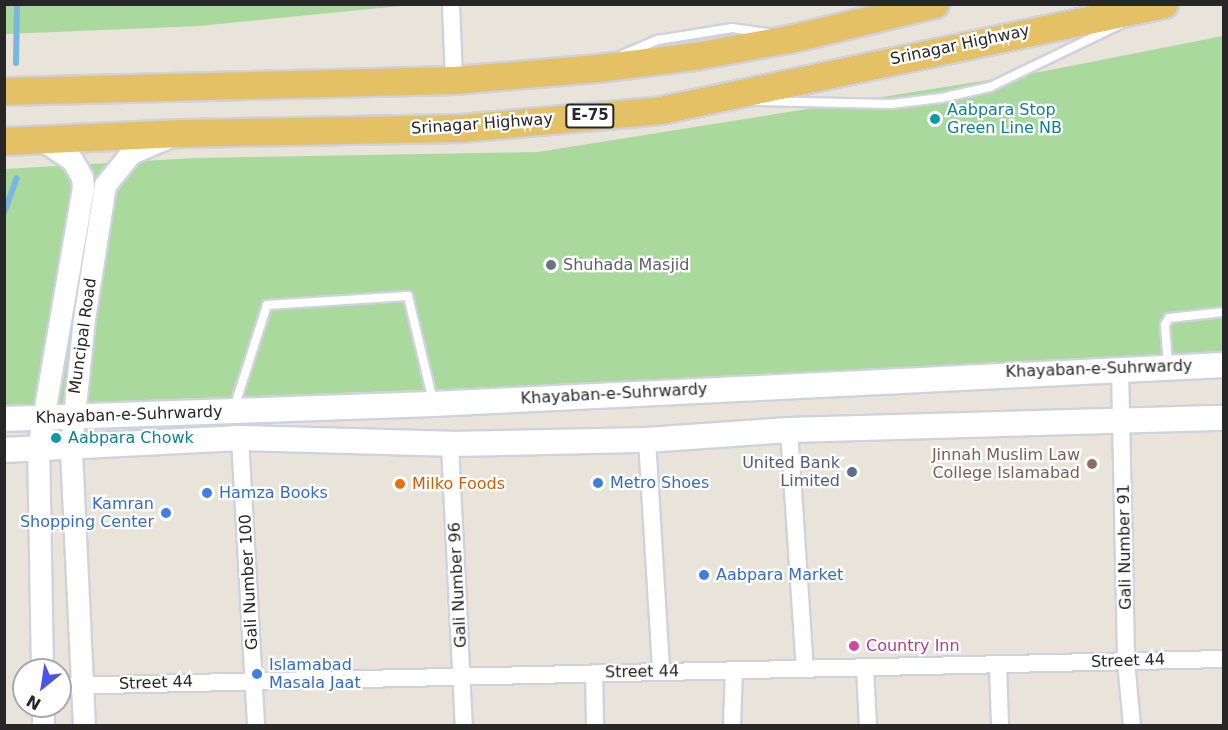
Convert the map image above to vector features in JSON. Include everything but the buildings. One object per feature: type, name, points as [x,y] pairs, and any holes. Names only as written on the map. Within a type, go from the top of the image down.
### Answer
[{"type":"highway","points":[[4,91],[454,80],[598,68],[695,56],[789,39],[935,4]]},
{"type":"highway","name":"Srinagar Highway","points":[[4,141],[180,133],[461,128],[661,110],[987,39],[1160,5]]},
{"type":"main road","name":"Khayaban-e-Suhrwardy","points":[[4,419],[434,404],[1120,368],[1224,365]]},
{"type":"main road","name":"Khayaban-e-Suhrwardy","points":[[4,450],[240,438],[450,444],[647,440],[789,430],[1224,418]]},
{"type":"street","points":[[452,4],[454,80]]},
{"type":"street","name":"Muncipal Road","points":[[84,726],[71,447],[72,416],[105,185],[131,153],[180,133]]},
{"type":"street","name":"Muncipal Road","points":[[42,140],[72,160],[82,177],[83,188],[38,448],[42,658]]},
{"type":"street","name":"Gali Number 91","points":[[1120,368],[1123,421],[1126,661],[1132,726]]},
{"type":"street","points":[[789,430],[805,668]]},
{"type":"street","name":"Gali Number 100","points":[[240,438],[256,726]]},
{"type":"street","points":[[647,440],[661,672]]},
{"type":"street","name":"Gali Number 96","points":[[450,444],[465,726]]},
{"type":"street","name":"Street 44","points":[[72,685],[1224,659]]},
{"type":"street","points":[[998,665],[1000,726]]},
{"type":"street","points":[[865,667],[868,726]]},
{"type":"street","points":[[732,726],[734,670]]},
{"type":"street","points":[[594,673],[595,726]]},
{"type":"lane","points":[[712,100],[854,104],[940,98],[990,87],[1040,66],[1160,5]]},
{"type":"lane","points":[[233,411],[267,305],[408,296],[434,404]]},
{"type":"lane","points":[[1168,366],[1165,325],[1169,318],[1224,312]]},
{"type":"green space","points":[[4,5],[410,5],[199,26],[5,34]]},
{"type":"green space","points":[[1223,36],[1223,361],[5,405],[5,169],[194,158],[538,152],[1045,71]]},
{"type":"waterway","points":[[16,63],[17,4]]},
{"type":"waterway","points":[[4,213],[17,178]]},
{"type":"place","name":"Aabpara Stop Green Line NB","points":[[935,119]]},
{"type":"place","name":"Shuhada Masjid","points":[[551,265]]},
{"type":"place","name":"Aabpara Chowk","points":[[56,438]]},
{"type":"place","name":"Jinnah Muslim Law College Islamabad","points":[[1092,464]]},
{"type":"place","name":"United Bank Limited","points":[[852,472]]},
{"type":"place","name":"Metro Shoes","points":[[598,483]]},
{"type":"place","name":"Milko Foods","points":[[400,484]]},
{"type":"place","name":"Hamza Books","points":[[207,493]]},
{"type":"place","name":"Kamran Shopping Center","points":[[166,513]]},
{"type":"place","name":"Aabpara Market","points":[[704,575]]},
{"type":"place","name":"Country Inn","points":[[854,646]]},
{"type":"place","name":"Islamabad Masala Jaat","points":[[257,674]]}]
